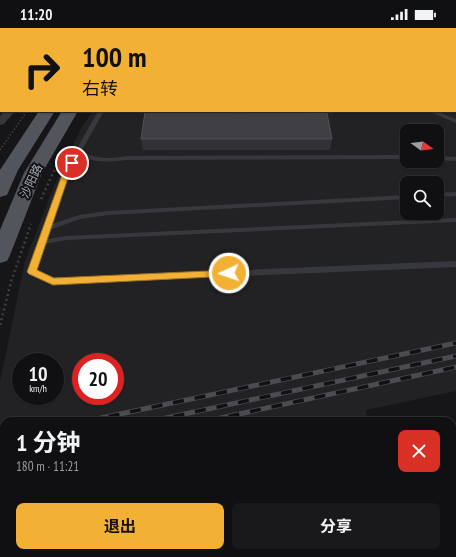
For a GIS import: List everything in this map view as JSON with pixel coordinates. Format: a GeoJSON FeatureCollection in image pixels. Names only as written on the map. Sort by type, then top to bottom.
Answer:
{"type":"FeatureCollection","features":[{"type":"Feature","properties":{"kind":"main road","name":"沙阳路"},"geometry":{"type":"LineString","coordinates":[[0,190],[10,170],[46,112]]}},
{"type":"Feature","properties":{"kind":"main road","name":"沙阳路"},"geometry":{"type":"LineString","coordinates":[[0,255],[33,173],[69,112]]}},
{"type":"Feature","properties":{"kind":"street"},"geometry":{"type":"LineString","coordinates":[[0,122],[9,112]]}},
{"type":"Feature","properties":{"kind":"lane"},"geometry":{"type":"LineString","coordinates":[[100,112],[67,172],[32,272],[53,281],[456,264]]}},
{"type":"Feature","properties":{"kind":"lane"},"geometry":{"type":"LineString","coordinates":[[434,112],[456,121]]}},
{"type":"Feature","properties":{"kind":"lane"},"geometry":{"type":"LineString","coordinates":[[77,153],[88,159],[112,161],[127,158],[400,157]]}},
{"type":"Feature","properties":{"kind":"lane"},"geometry":{"type":"LineString","coordinates":[[444,158],[456,159]]}},
{"type":"Feature","properties":{"kind":"lane"},"geometry":{"type":"LineString","coordinates":[[444,195],[456,194]]}},
{"type":"Feature","properties":{"kind":"lane"},"geometry":{"type":"LineString","coordinates":[[46,229],[79,216],[108,213],[400,197]]}},
{"type":"Feature","properties":{"kind":"lane"},"geometry":{"type":"LineString","coordinates":[[42,242],[66,238],[456,220]]}},
{"type":"Feature","properties":{"kind":"path"},"geometry":{"type":"LineString","coordinates":[[0,150],[26,112]]}},
{"type":"Feature","properties":{"kind":"path"},"geometry":{"type":"LineString","coordinates":[[41,199],[64,150]]}},
{"type":"Feature","properties":{"kind":"path"},"geometry":{"type":"LineString","coordinates":[[0,325],[11,282],[33,220]]}},
{"type":"Feature","properties":{"kind":"shaded area"},"geometry":{"type":"Polygon","coordinates":[[[92,112],[456,112],[456,391],[366,410],[367,417],[0,417],[0,382],[25,261],[54,186],[80,130],[92,112]]]}},
{"type":"Feature","properties":{"kind":"building"},"geometry":{"type":"Polygon","coordinates":[[[145,112],[327,113],[332,139],[141,139],[145,112]]]}},
{"type":"Feature","properties":{"kind":"railway"},"geometry":{"type":"LineString","coordinates":[[106,417],[456,343]]}},
{"type":"Feature","properties":{"kind":"railway"},"geometry":{"type":"LineString","coordinates":[[171,417],[456,356]]}},
{"type":"Feature","properties":{"kind":"railway"},"geometry":{"type":"LineString","coordinates":[[225,417],[456,367]]}},
{"type":"Feature","properties":{"kind":"route"},"geometry":{"type":"LineString","coordinates":[[72,163],[67,172],[46,229],[32,272],[53,281],[90,281],[229,273]]}}]}
